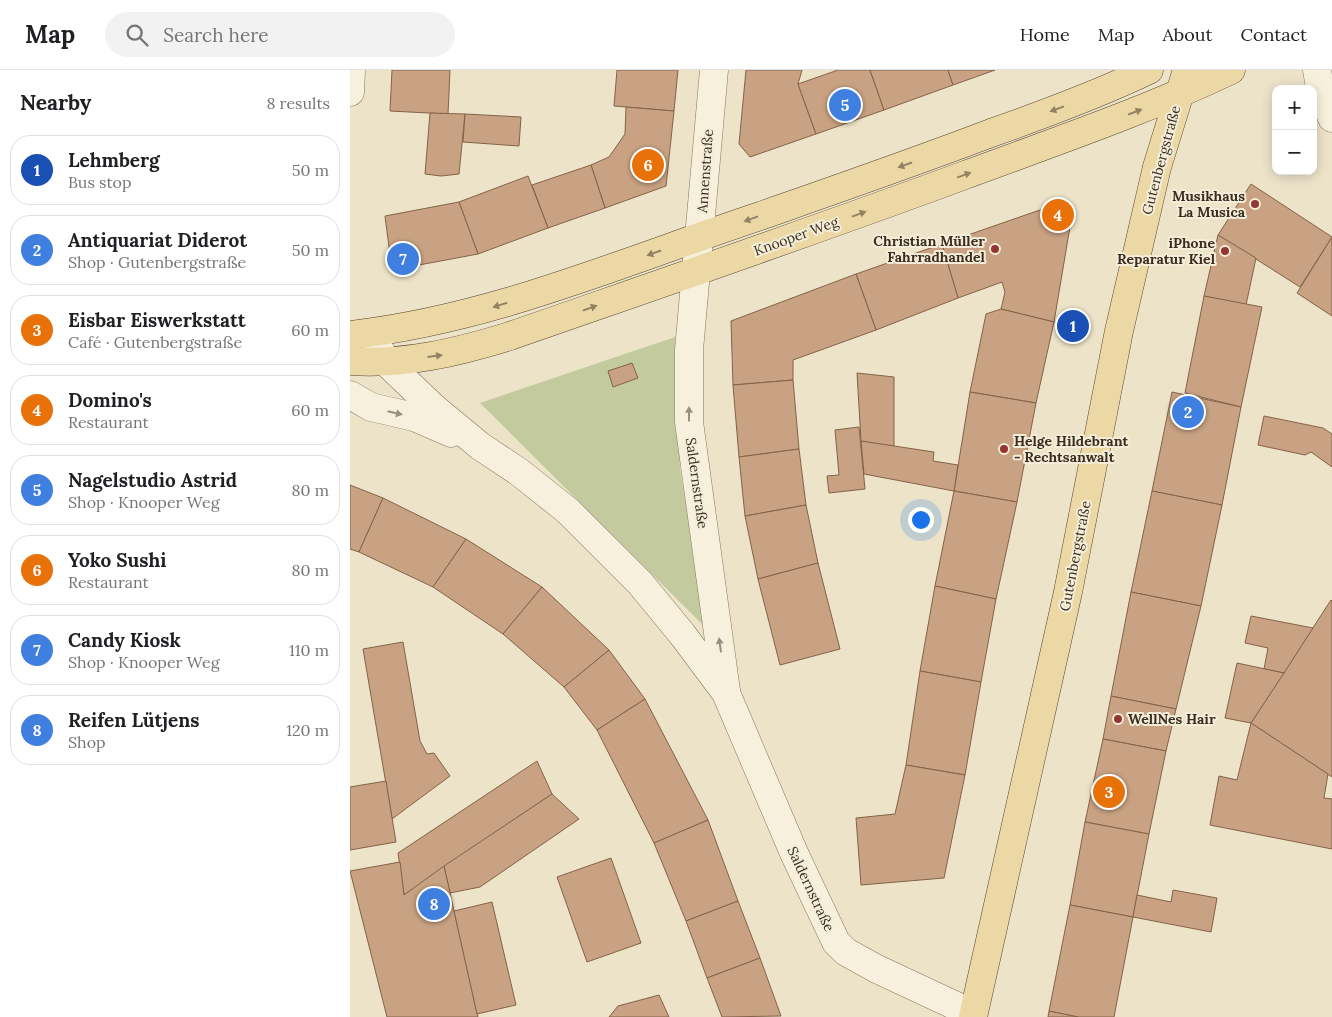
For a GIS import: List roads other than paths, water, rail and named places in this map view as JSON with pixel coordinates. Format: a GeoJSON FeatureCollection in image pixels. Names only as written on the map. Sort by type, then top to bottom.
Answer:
{"type":"FeatureCollection","features":[{"type":"Feature","properties":{"kind":"main road"},"geometry":{"type":"LineString","coordinates":[[360,334],[434,323],[470,313],[700,238],[1103,92],[1148,70]]}},
{"type":"Feature","properties":{"kind":"main road","name":"Knooper Weg"},"geometry":{"type":"LineString","coordinates":[[350,361],[386,362],[463,350],[697,271],[886,204],[1183,82],[1231,70]]}},
{"type":"Feature","properties":{"kind":"main road","name":"Gutenbergstraße"},"geometry":{"type":"LineString","coordinates":[[973,1015],[1068,592],[1119,331],[1157,167],[1183,82]]}},
{"type":"Feature","properties":{"kind":"street"},"geometry":{"type":"LineString","coordinates":[[350,92],[351,70]]}},
{"type":"Feature","properties":{"kind":"street","name":"Annenstraße"},"geometry":{"type":"LineString","coordinates":[[697,271],[714,70]]}},
{"type":"Feature","properties":{"kind":"street"},"geometry":{"type":"LineString","coordinates":[[1317,70],[1320,87],[1332,118]]}},
{"type":"Feature","properties":{"kind":"street","name":"Saldernstraße"},"geometry":{"type":"LineString","coordinates":[[697,271],[690,350],[689,422],[726,693]]}},
{"type":"Feature","properties":{"kind":"street","name":"Saldernstraße"},"geometry":{"type":"LineString","coordinates":[[360,334],[434,408],[480,446],[518,472],[568,511],[640,583],[726,693],[794,853],[836,942],[846,952],[877,969],[973,1015]]}},
{"type":"Feature","properties":{"kind":"street","name":"Saldernstraße"},"geometry":{"type":"LineString","coordinates":[[350,395],[371,407],[414,417],[480,446]]}},
{"type":"Feature","properties":{"kind":"place","name":"Nagelstudio Astrid"},"geometry":{"type":"Point","coordinates":[845,105]}},
{"type":"Feature","properties":{"kind":"place","name":"Yoko Sushi"},"geometry":{"type":"Point","coordinates":[648,165]}},
{"type":"Feature","properties":{"kind":"place","name":"Musikhaus La Musica"},"geometry":{"type":"Point","coordinates":[1255,204]}},
{"type":"Feature","properties":{"kind":"place","name":"Domino's"},"geometry":{"type":"Point","coordinates":[1058,215]}},
{"type":"Feature","properties":{"kind":"place","name":"Christian Müller Fahrradhandel"},"geometry":{"type":"Point","coordinates":[995,249]}},
{"type":"Feature","properties":{"kind":"place","name":"iPhone Reparatur Kiel"},"geometry":{"type":"Point","coordinates":[1225,251]}},
{"type":"Feature","properties":{"kind":"place","name":"Candy Kiosk"},"geometry":{"type":"Point","coordinates":[403,259]}},
{"type":"Feature","properties":{"kind":"place","name":"Lehmberg"},"geometry":{"type":"Point","coordinates":[1073,326]}},
{"type":"Feature","properties":{"kind":"place","name":"Antiquariat Diderot"},"geometry":{"type":"Point","coordinates":[1188,412]}},
{"type":"Feature","properties":{"kind":"place","name":"Helge Hildebrant - Rechtsanwalt"},"geometry":{"type":"Point","coordinates":[1004,449]}},
{"type":"Feature","properties":{"kind":"place","name":"WellNes Hair"},"geometry":{"type":"Point","coordinates":[1118,719]}},
{"type":"Feature","properties":{"kind":"place","name":"Eisbar Eiswerkstatt"},"geometry":{"type":"Point","coordinates":[1109,792]}},
{"type":"Feature","properties":{"kind":"place","name":"Reifen Lütjens"},"geometry":{"type":"Point","coordinates":[434,904]}}]}
